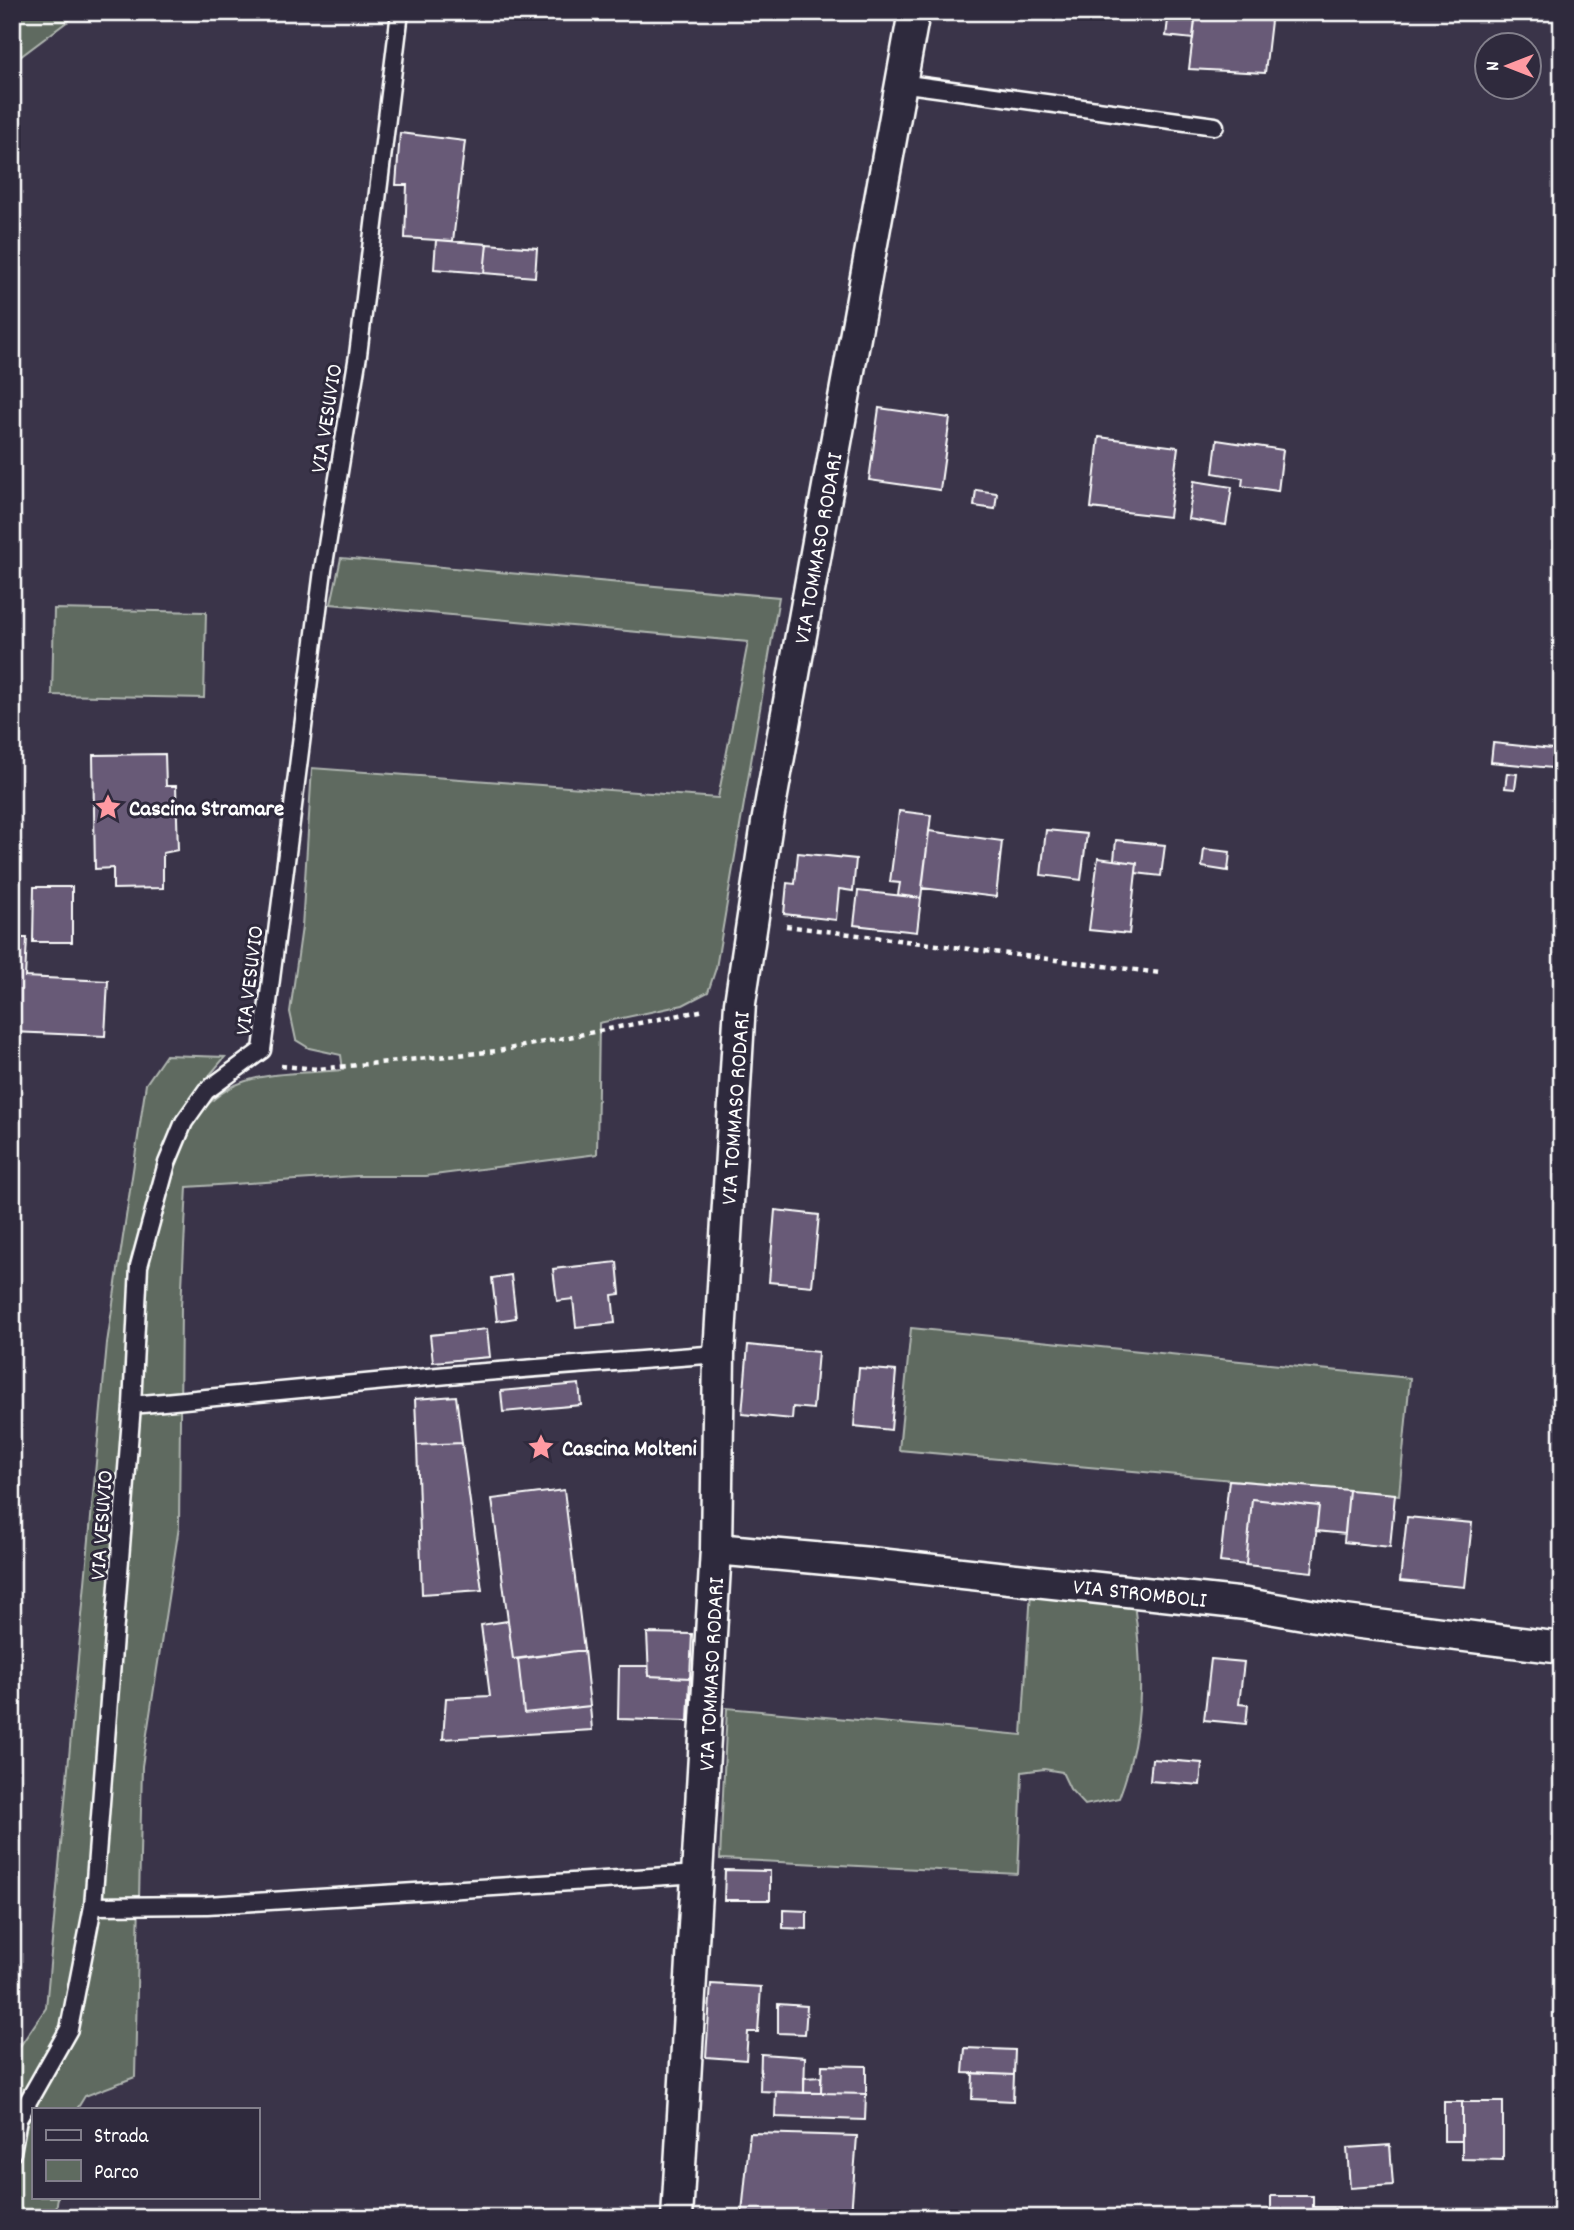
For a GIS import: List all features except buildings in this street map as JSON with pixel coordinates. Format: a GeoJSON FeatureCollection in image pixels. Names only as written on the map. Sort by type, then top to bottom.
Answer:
{"type":"FeatureCollection","features":[{"type":"Feature","properties":{"kind":"street","name":"VIA TOMMASO RODARI"},"geometry":{"type":"LineString","coordinates":[[677,2218],[716,1549],[719,1354],[740,1003],[767,823],[914,12]]}},
{"type":"Feature","properties":{"kind":"street","name":"VIA STROMBOLI"},"geometry":{"type":"LineString","coordinates":[[716,1549],[1246,1604],[1345,1621],[1562,1648]]}},
{"type":"Feature","properties":{"kind":"lane","name":"VIA VESUVIO"},"geometry":{"type":"LineString","coordinates":[[12,2153],[18,2119],[69,2029],[93,1906],[132,1405],[139,1266],[166,1163],[184,1122],[206,1091],[262,1050],[323,570],[358,355],[400,12]]}},
{"type":"Feature","properties":{"kind":"lane"},"geometry":{"type":"LineString","coordinates":[[900,83],[1215,126]]}},
{"type":"Feature","properties":{"kind":"lane"},"geometry":{"type":"LineString","coordinates":[[132,1405],[719,1354]]}},
{"type":"Feature","properties":{"kind":"lane"},"geometry":{"type":"LineString","coordinates":[[93,1906],[207,1905],[699,1874]]}},
{"type":"Feature","properties":{"kind":"path"},"geometry":{"type":"LineString","coordinates":[[754,922],[1160,973]]}},
{"type":"Feature","properties":{"kind":"path"},"geometry":{"type":"LineString","coordinates":[[262,1050],[279,1066],[318,1069],[498,1051],[740,1003]]}},
{"type":"Feature","properties":{"kind":"green space"},"geometry":{"type":"Polygon","coordinates":[[[12,12],[80,12],[12,63],[12,12]]]}},
{"type":"Feature","properties":{"kind":"green space"},"geometry":{"type":"Polygon","coordinates":[[[341,558],[779,597],[716,968],[708,992],[683,1005],[599,1023],[597,1154],[426,1176],[357,1176],[187,1187],[181,1307],[179,1527],[142,1766],[135,2077],[85,2096],[78,2108],[32,2108],[32,2198],[58,2198],[55,2218],[12,2218],[12,2058],[46,2008],[107,1343],[146,1084],[166,1055],[225,1057],[192,1096],[190,1126],[205,1107],[239,1083],[277,1075],[343,1070],[341,1055],[309,1048],[296,1040],[290,1012],[302,927],[312,768],[718,798],[748,642],[331,604],[341,558]]]}},
{"type":"Feature","properties":{"kind":"green space"},"geometry":{"type":"Polygon","coordinates":[[[54,609],[206,612],[204,698],[52,695],[54,609]]]}},
{"type":"Feature","properties":{"kind":"green space"},"geometry":{"type":"Polygon","coordinates":[[[911,1328],[1410,1378],[1399,1495],[899,1450],[911,1328]]]}},
{"type":"Feature","properties":{"kind":"green space"},"geometry":{"type":"Polygon","coordinates":[[[1031,1591],[1134,1604],[1140,1702],[1133,1750],[1119,1798],[1085,1805],[1070,1789],[1062,1772],[1044,1769],[1022,1772],[1018,1874],[720,1859],[727,1708],[1022,1735],[1031,1591]]]}},
{"type":"Feature","properties":{"kind":"place","name":"Cascina Stramare"},"geometry":{"type":"Point","coordinates":[108,807]}},
{"type":"Feature","properties":{"kind":"place","name":"Cascina Molteni"},"geometry":{"type":"Point","coordinates":[541,1447]}}]}
